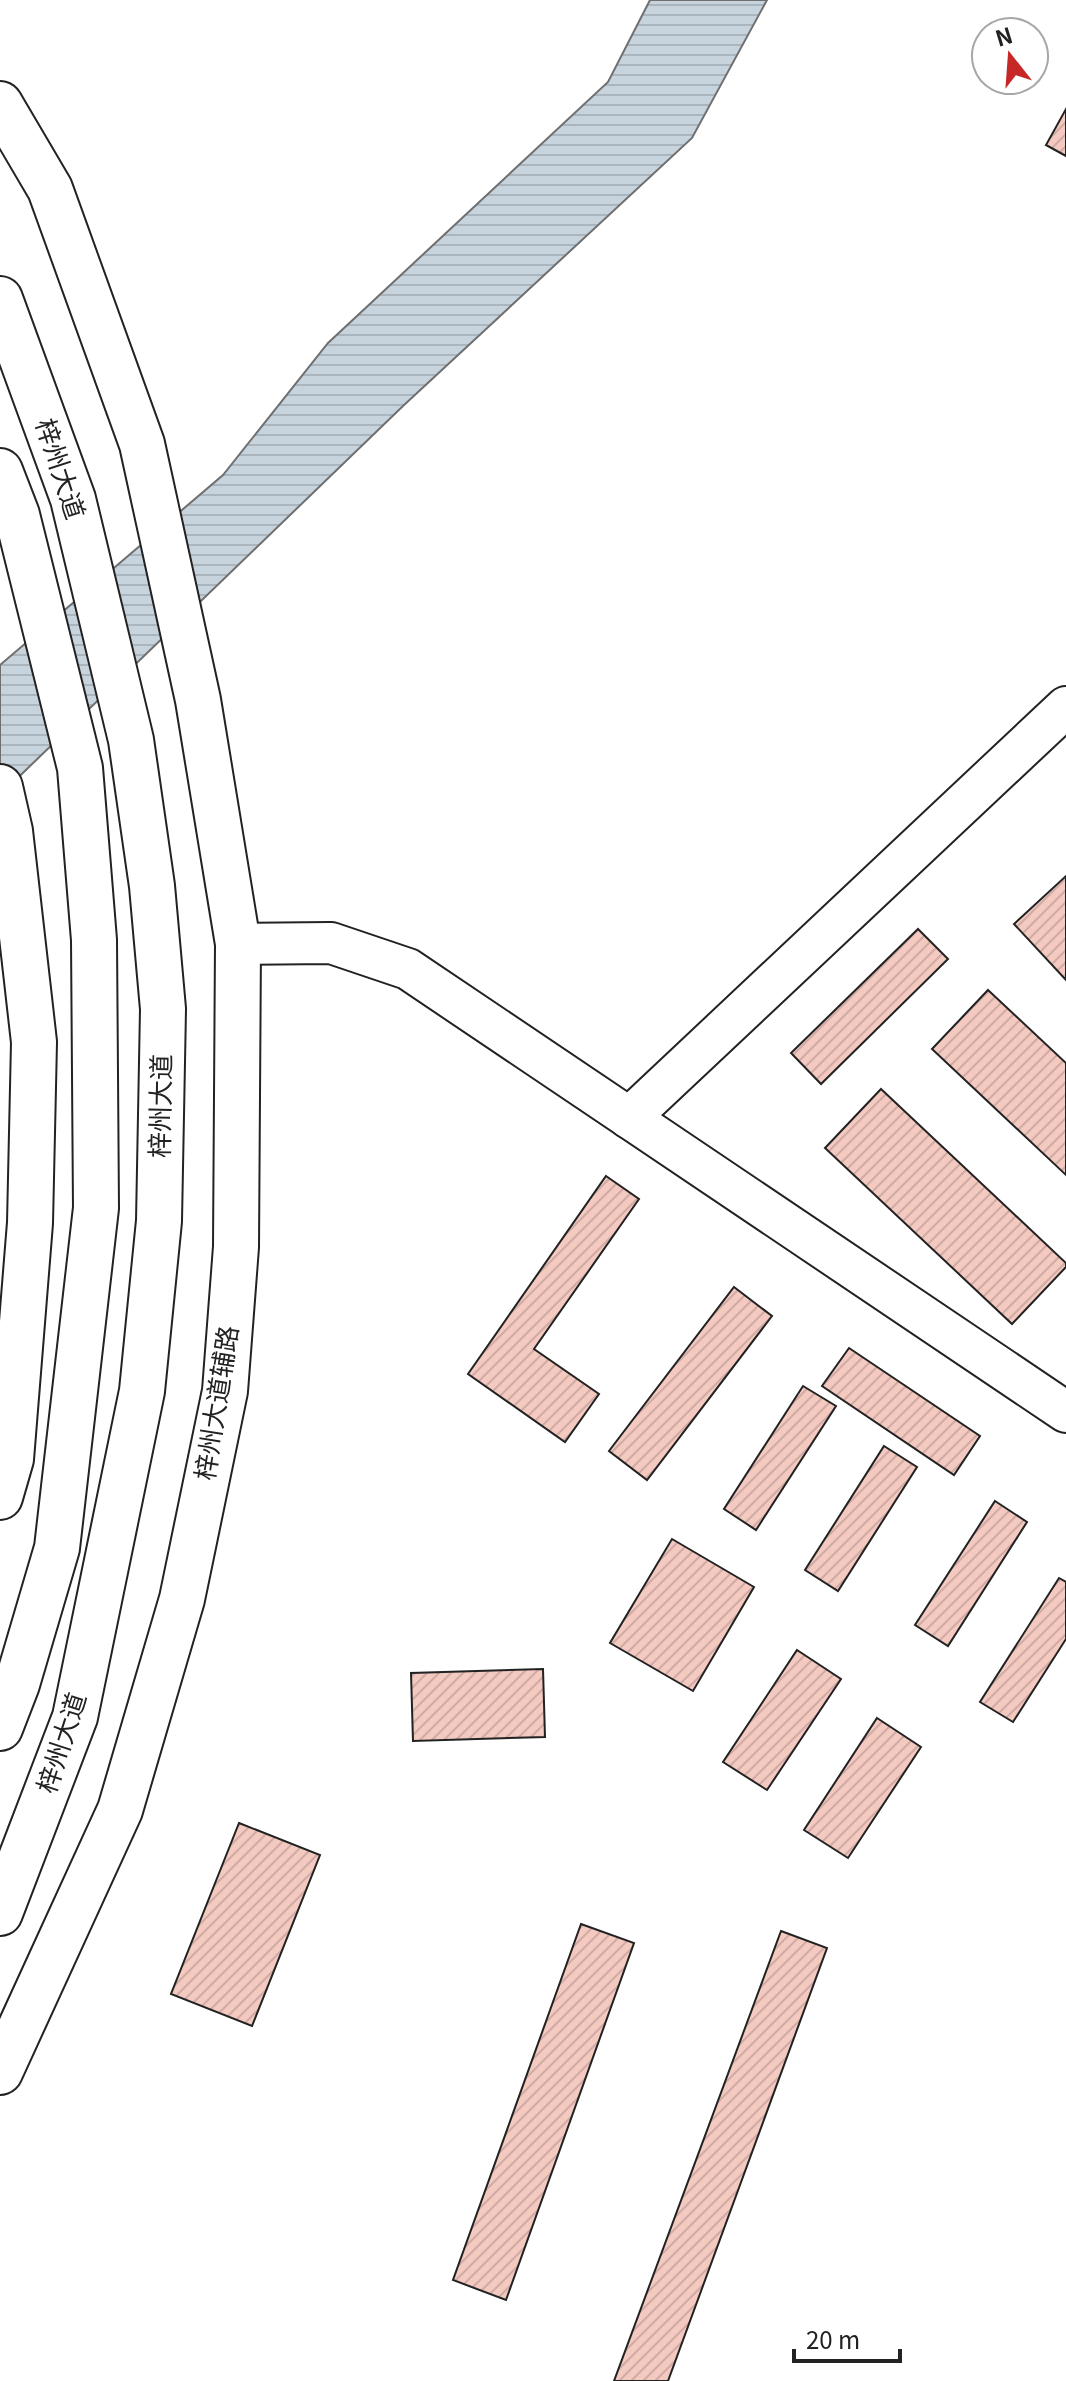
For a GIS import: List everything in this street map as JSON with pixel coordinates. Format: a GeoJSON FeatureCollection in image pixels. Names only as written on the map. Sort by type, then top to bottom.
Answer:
{"type":"FeatureCollection","features":[{"type":"Feature","properties":{"kind":"main road","name":"梓州大道辅路"},"geometry":{"type":"LineString","coordinates":[[0,104],[50,189],[142,444],[198,700],[238,944],[236,1247],[225,1391],[182,1599],[120,1810],[0,2072]]}},
{"type":"Feature","properties":{"kind":"main road","name":"梓州大道"},"geometry":{"type":"LineString","coordinates":[[0,299],[73,499],[131,740],[152,886],[163,1009],[159,1221],[142,1391],[75,1717],[0,1913]]}},
{"type":"Feature","properties":{"kind":"main road"},"geometry":{"type":"LineString","coordinates":[[0,471],[17,515],[80,768],[94,940],[96,1208],[57,1548],[17,1684],[0,1728]]}},
{"type":"Feature","properties":{"kind":"main road"},"geometry":{"type":"LineString","coordinates":[[0,787],[10,831],[34,1042],[30,1223],[11,1459],[0,1497]]}},
{"type":"Feature","properties":{"kind":"street"},"geometry":{"type":"LineString","coordinates":[[629,1118],[1066,707]]}},
{"type":"Feature","properties":{"kind":"street"},"geometry":{"type":"LineString","coordinates":[[238,944],[331,943],[408,969],[1066,1412]]}},
{"type":"Feature","properties":{"kind":"shaded area"},"geometry":{"type":"Polygon","coordinates":[[[650,0],[767,0],[692,138],[403,406],[0,795],[0,665],[223,475],[328,343],[608,82],[650,0]]]}},
{"type":"Feature","properties":{"kind":"building"},"geometry":{"type":"Polygon","coordinates":[[[1066,109],[1066,156],[1046,145],[1066,109]]]}},
{"type":"Feature","properties":{"kind":"building"},"geometry":{"type":"Polygon","coordinates":[[[1066,876],[1066,980],[1014,924],[1066,876]]]}},
{"type":"Feature","properties":{"kind":"building"},"geometry":{"type":"Polygon","coordinates":[[[918,929],[948,959],[821,1084],[791,1053],[918,929]]]}},
{"type":"Feature","properties":{"kind":"building"},"geometry":{"type":"Polygon","coordinates":[[[988,990],[1066,1063],[1066,1175],[932,1049],[988,990]]]}},
{"type":"Feature","properties":{"kind":"building"},"geometry":{"type":"Polygon","coordinates":[[[881,1089],[1066,1263],[1066,1267],[1012,1324],[825,1148],[881,1089]]]}},
{"type":"Feature","properties":{"kind":"building"},"geometry":{"type":"Polygon","coordinates":[[[606,1176],[639,1199],[534,1349],[599,1394],[565,1442],[468,1374],[606,1176]]]}},
{"type":"Feature","properties":{"kind":"building"},"geometry":{"type":"Polygon","coordinates":[[[734,1287],[772,1316],[647,1480],[609,1451],[734,1287]]]}},
{"type":"Feature","properties":{"kind":"building"},"geometry":{"type":"Polygon","coordinates":[[[849,1348],[980,1436],[954,1475],[822,1386],[849,1348]]]}},
{"type":"Feature","properties":{"kind":"building"},"geometry":{"type":"Polygon","coordinates":[[[803,1386],[836,1406],[756,1530],[724,1509],[803,1386]]]}},
{"type":"Feature","properties":{"kind":"building"},"geometry":{"type":"Polygon","coordinates":[[[884,1446],[917,1467],[838,1591],[805,1570],[884,1446]]]}},
{"type":"Feature","properties":{"kind":"building"},"geometry":{"type":"Polygon","coordinates":[[[995,1501],[1027,1522],[948,1646],[915,1625],[995,1501]]]}},
{"type":"Feature","properties":{"kind":"building"},"geometry":{"type":"Polygon","coordinates":[[[672,1539],[754,1587],[693,1691],[610,1643],[672,1539]]]}},
{"type":"Feature","properties":{"kind":"building"},"geometry":{"type":"Polygon","coordinates":[[[1059,1578],[1066,1582],[1066,1639],[1013,1722],[980,1702],[1059,1578]]]}},
{"type":"Feature","properties":{"kind":"building"},"geometry":{"type":"Polygon","coordinates":[[[797,1650],[841,1679],[767,1790],[723,1762],[797,1650]]]}},
{"type":"Feature","properties":{"kind":"building"},"geometry":{"type":"Polygon","coordinates":[[[543,1669],[545,1737],[413,1741],[411,1673],[543,1669]]]}},
{"type":"Feature","properties":{"kind":"building"},"geometry":{"type":"Polygon","coordinates":[[[877,1718],[921,1747],[848,1858],[804,1830],[877,1718]]]}},
{"type":"Feature","properties":{"kind":"building"},"geometry":{"type":"Polygon","coordinates":[[[239,1823],[320,1855],[252,2026],[171,1994],[239,1823]]]}},
{"type":"Feature","properties":{"kind":"building"},"geometry":{"type":"Polygon","coordinates":[[[581,1924],[634,1943],[506,2300],[453,2280],[581,1924]]]}},
{"type":"Feature","properties":{"kind":"building"},"geometry":{"type":"Polygon","coordinates":[[[781,1931],[827,1948],[668,2381],[614,2381],[781,1931]]]}}]}
